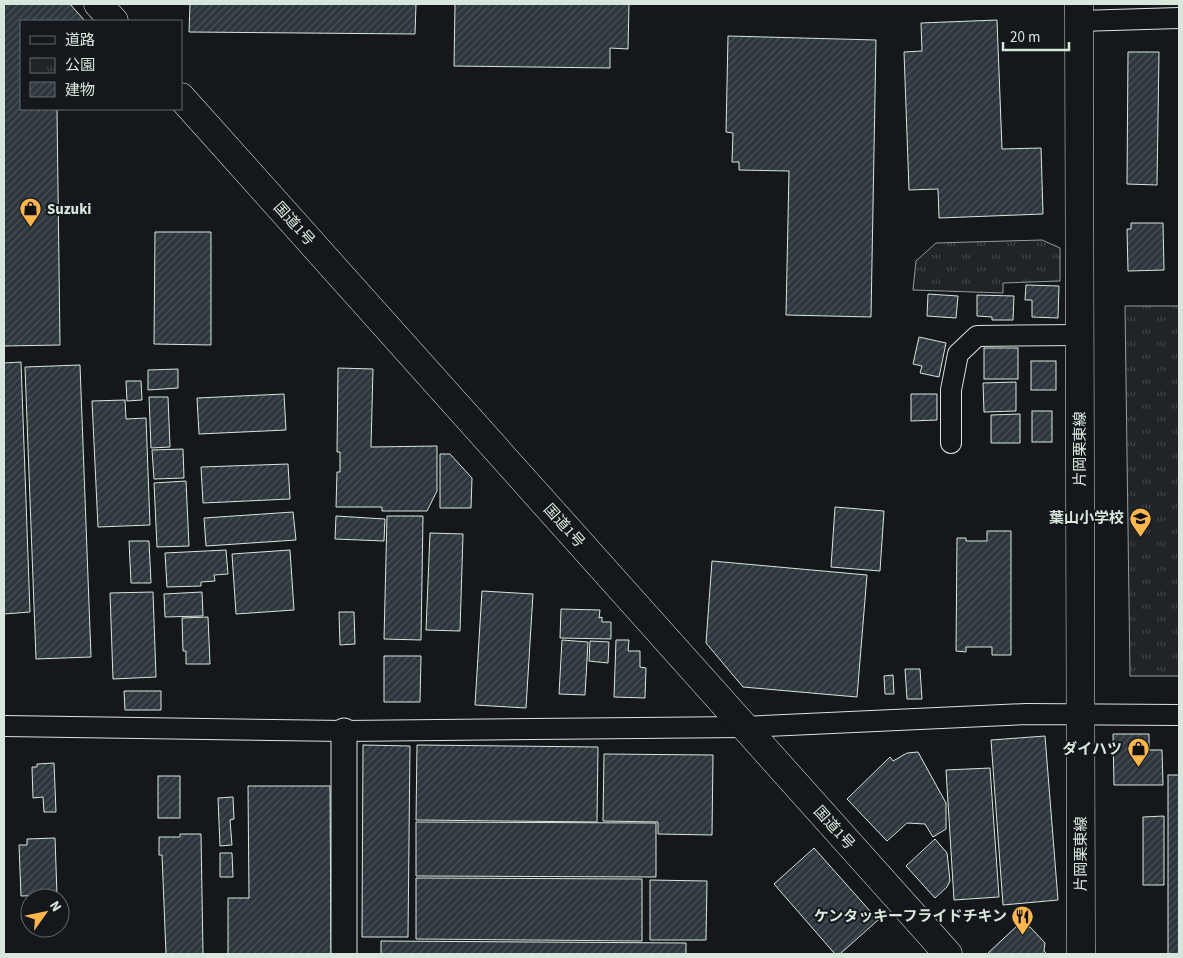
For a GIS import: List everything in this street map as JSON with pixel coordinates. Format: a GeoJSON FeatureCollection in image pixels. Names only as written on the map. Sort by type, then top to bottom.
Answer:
{"type":"FeatureCollection","features":[{"type":"Feature","properties":{"kind":"main road"},"geometry":{"type":"LineString","coordinates":[[98,4],[113,20]]}},
{"type":"Feature","properties":{"kind":"main road","name":"片岡栗東線"},"geometry":{"type":"LineString","coordinates":[[1079,12],[1081,954]]}},
{"type":"Feature","properties":{"kind":"main road","name":"国道1号"},"geometry":{"type":"LineString","coordinates":[[182,98],[948,954]]}},
{"type":"Feature","properties":{"kind":"street"},"geometry":{"type":"LineString","coordinates":[[1079,12],[1179,18]]}},
{"type":"Feature","properties":{"kind":"street"},"geometry":{"type":"LineString","coordinates":[[951,443],[951,390],[958,354],[977,336],[1079,335]]}},
{"type":"Feature","properties":{"kind":"street"},"geometry":{"type":"LineString","coordinates":[[4,726],[344,731],[743,727],[1026,714],[1179,715]]}},
{"type":"Feature","properties":{"kind":"street"},"geometry":{"type":"LineString","coordinates":[[344,731],[344,954]]}},
{"type":"Feature","properties":{"kind":"green space"},"geometry":{"type":"Polygon","coordinates":[[[1042,240],[1060,248],[1060,281],[1003,283],[1003,293],[913,290],[916,261],[936,243],[1042,240]]]}},
{"type":"Feature","properties":{"kind":"green space"},"geometry":{"type":"Polygon","coordinates":[[[1125,306],[1179,306],[1179,676],[1130,676],[1125,306]]]}},
{"type":"Feature","properties":{"kind":"building","name":"Suzuki"},"geometry":{"type":"Polygon","coordinates":[[[4,4],[70,4],[84,20],[20,20],[20,110],[57,110],[60,345],[4,346],[4,4]]]}},
{"type":"Feature","properties":{"kind":"building"},"geometry":{"type":"Polygon","coordinates":[[[190,4],[416,4],[415,34],[189,32],[190,4]]]}},
{"type":"Feature","properties":{"kind":"building"},"geometry":{"type":"Polygon","coordinates":[[[455,4],[629,4],[628,49],[610,48],[610,68],[454,66],[455,4]]]}},
{"type":"Feature","properties":{"kind":"building"},"geometry":{"type":"Polygon","coordinates":[[[997,20],[1002,149],[1041,148],[1043,214],[939,218],[938,189],[909,190],[904,52],[922,51],[921,23],[997,20]]]}},
{"type":"Feature","properties":{"kind":"building"},"geometry":{"type":"Polygon","coordinates":[[[728,36],[876,40],[871,317],[786,315],[789,171],[739,170],[739,162],[732,162],[733,133],[726,132],[728,36]]]}},
{"type":"Feature","properties":{"kind":"building"},"geometry":{"type":"Polygon","coordinates":[[[1128,52],[1159,52],[1157,185],[1127,184],[1128,52]]]}},
{"type":"Feature","properties":{"kind":"building"},"geometry":{"type":"Polygon","coordinates":[[[1131,223],[1163,223],[1164,270],[1128,271],[1127,229],[1131,229],[1131,223]]]}},
{"type":"Feature","properties":{"kind":"building"},"geometry":{"type":"Polygon","coordinates":[[[155,232],[211,232],[211,345],[154,344],[155,232]]]}},
{"type":"Feature","properties":{"kind":"building"},"geometry":{"type":"Polygon","coordinates":[[[1026,285],[1059,286],[1058,318],[1032,317],[1032,300],[1025,300],[1026,285]]]}},
{"type":"Feature","properties":{"kind":"building"},"geometry":{"type":"Polygon","coordinates":[[[928,294],[958,296],[956,318],[927,316],[928,294]]]}},
{"type":"Feature","properties":{"kind":"building"},"geometry":{"type":"Polygon","coordinates":[[[977,295],[1014,296],[1013,320],[992,320],[992,317],[977,316],[977,295]]]}},
{"type":"Feature","properties":{"kind":"building"},"geometry":{"type":"Polygon","coordinates":[[[919,337],[946,343],[939,377],[920,373],[922,366],[913,364],[919,337]]]}},
{"type":"Feature","properties":{"kind":"building"},"geometry":{"type":"Polygon","coordinates":[[[984,348],[1018,348],[1018,379],[984,379],[984,348]]]}},
{"type":"Feature","properties":{"kind":"building"},"geometry":{"type":"Polygon","coordinates":[[[1031,361],[1056,361],[1056,390],[1031,390],[1031,361]]]}},
{"type":"Feature","properties":{"kind":"building"},"geometry":{"type":"Polygon","coordinates":[[[21,362],[30,612],[4,614],[4,363],[21,362]]]}},
{"type":"Feature","properties":{"kind":"building"},"geometry":{"type":"Polygon","coordinates":[[[80,365],[91,657],[36,659],[25,367],[80,365]]]}},
{"type":"Feature","properties":{"kind":"building"},"geometry":{"type":"Polygon","coordinates":[[[338,368],[373,369],[371,447],[437,446],[437,491],[427,511],[382,511],[382,507],[336,507],[337,472],[340,472],[340,452],[337,452],[338,368]]]}},
{"type":"Feature","properties":{"kind":"building"},"geometry":{"type":"Polygon","coordinates":[[[178,369],[178,388],[148,390],[148,370],[178,369]]]}},
{"type":"Feature","properties":{"kind":"building"},"geometry":{"type":"Polygon","coordinates":[[[126,381],[141,381],[142,400],[127,401],[126,381]]]}},
{"type":"Feature","properties":{"kind":"building"},"geometry":{"type":"Polygon","coordinates":[[[1016,382],[1016,411],[984,412],[983,383],[1016,382]]]}},
{"type":"Feature","properties":{"kind":"building"},"geometry":{"type":"Polygon","coordinates":[[[284,394],[286,430],[199,434],[197,398],[284,394]]]}},
{"type":"Feature","properties":{"kind":"building"},"geometry":{"type":"Polygon","coordinates":[[[911,394],[937,394],[937,420],[911,421],[911,394]]]}},
{"type":"Feature","properties":{"kind":"building"},"geometry":{"type":"Polygon","coordinates":[[[149,397],[168,397],[170,447],[151,448],[149,397]]]}},
{"type":"Feature","properties":{"kind":"building"},"geometry":{"type":"Polygon","coordinates":[[[125,400],[126,419],[146,418],[150,525],[98,527],[92,401],[125,400]]]}},
{"type":"Feature","properties":{"kind":"building"},"geometry":{"type":"Polygon","coordinates":[[[1032,411],[1052,411],[1052,442],[1032,442],[1032,411]]]}},
{"type":"Feature","properties":{"kind":"building"},"geometry":{"type":"Polygon","coordinates":[[[1020,414],[1020,443],[991,443],[991,415],[1020,414]]]}},
{"type":"Feature","properties":{"kind":"building"},"geometry":{"type":"Polygon","coordinates":[[[183,449],[184,478],[154,479],[152,450],[183,449]]]}},
{"type":"Feature","properties":{"kind":"building"},"geometry":{"type":"Polygon","coordinates":[[[440,454],[450,454],[472,478],[471,508],[440,508],[440,454]]]}},
{"type":"Feature","properties":{"kind":"building"},"geometry":{"type":"Polygon","coordinates":[[[288,464],[290,499],[203,503],[201,467],[288,464]]]}},
{"type":"Feature","properties":{"kind":"building"},"geometry":{"type":"Polygon","coordinates":[[[186,481],[189,546],[157,547],[154,483],[186,481]]]}},
{"type":"Feature","properties":{"kind":"building"},"geometry":{"type":"Polygon","coordinates":[[[835,507],[884,511],[880,571],[831,567],[835,507]]]}},
{"type":"Feature","properties":{"kind":"building"},"geometry":{"type":"Polygon","coordinates":[[[293,512],[296,540],[206,546],[204,518],[293,512]]]}},
{"type":"Feature","properties":{"kind":"building"},"geometry":{"type":"Polygon","coordinates":[[[336,516],[385,519],[384,541],[335,539],[336,516]]]}},
{"type":"Feature","properties":{"kind":"building"},"geometry":{"type":"Polygon","coordinates":[[[387,516],[423,516],[421,640],[384,639],[387,516]]]}},
{"type":"Feature","properties":{"kind":"building"},"geometry":{"type":"Polygon","coordinates":[[[987,531],[1011,531],[1011,655],[992,655],[992,647],[966,647],[966,652],[956,651],[957,538],[966,538],[966,541],[987,541],[987,531]]]}},
{"type":"Feature","properties":{"kind":"building"},"geometry":{"type":"Polygon","coordinates":[[[430,533],[463,534],[460,631],[426,630],[430,533]]]}},
{"type":"Feature","properties":{"kind":"building"},"geometry":{"type":"Polygon","coordinates":[[[129,541],[149,541],[151,583],[131,583],[129,541]]]}},
{"type":"Feature","properties":{"kind":"building"},"geometry":{"type":"Polygon","coordinates":[[[226,550],[228,574],[214,575],[215,581],[201,582],[201,586],[167,587],[165,553],[226,550]]]}},
{"type":"Feature","properties":{"kind":"building"},"geometry":{"type":"Polygon","coordinates":[[[290,550],[294,610],[236,614],[232,554],[290,550]]]}},
{"type":"Feature","properties":{"kind":"building"},"geometry":{"type":"Polygon","coordinates":[[[712,561],[867,575],[857,697],[743,687],[706,643],[712,561]]]}},
{"type":"Feature","properties":{"kind":"building"},"geometry":{"type":"Polygon","coordinates":[[[482,591],[533,594],[526,708],[475,705],[482,591]]]}},
{"type":"Feature","properties":{"kind":"building"},"geometry":{"type":"Polygon","coordinates":[[[153,592],[156,677],[113,679],[110,593],[153,592]]]}},
{"type":"Feature","properties":{"kind":"building"},"geometry":{"type":"Polygon","coordinates":[[[202,592],[203,616],[165,617],[164,594],[202,592]]]}},
{"type":"Feature","properties":{"kind":"building"},"geometry":{"type":"Polygon","coordinates":[[[561,609],[600,610],[599,618],[602,617],[602,622],[611,622],[611,639],[560,638],[561,609]]]}},
{"type":"Feature","properties":{"kind":"building"},"geometry":{"type":"Polygon","coordinates":[[[339,612],[354,612],[355,644],[340,645],[339,612]]]}},
{"type":"Feature","properties":{"kind":"building"},"geometry":{"type":"Polygon","coordinates":[[[208,617],[210,664],[186,664],[186,651],[183,651],[182,618],[208,617]]]}},
{"type":"Feature","properties":{"kind":"building"},"geometry":{"type":"Polygon","coordinates":[[[562,640],[588,642],[585,695],[559,694],[562,640]]]}},
{"type":"Feature","properties":{"kind":"building"},"geometry":{"type":"Polygon","coordinates":[[[616,640],[629,640],[628,651],[640,651],[640,667],[646,668],[645,698],[614,697],[616,640]]]}},
{"type":"Feature","properties":{"kind":"building"},"geometry":{"type":"Polygon","coordinates":[[[590,641],[609,642],[608,663],[589,661],[590,641]]]}},
{"type":"Feature","properties":{"kind":"building"},"geometry":{"type":"Polygon","coordinates":[[[384,656],[421,656],[420,702],[384,702],[384,656]]]}},
{"type":"Feature","properties":{"kind":"building"},"geometry":{"type":"Polygon","coordinates":[[[905,669],[920,669],[922,699],[907,699],[905,669]]]}},
{"type":"Feature","properties":{"kind":"building"},"geometry":{"type":"Polygon","coordinates":[[[893,675],[894,694],[885,694],[884,676],[893,675]]]}},
{"type":"Feature","properties":{"kind":"building"},"geometry":{"type":"Polygon","coordinates":[[[124,691],[161,691],[161,710],[125,710],[124,691]]]}},
{"type":"Feature","properties":{"kind":"building","name":"ダイハツ"},"geometry":{"type":"Polygon","coordinates":[[[1113,734],[1149,734],[1149,750],[1162,750],[1163,785],[1114,785],[1113,734]]]}},
{"type":"Feature","properties":{"kind":"building"},"geometry":{"type":"Polygon","coordinates":[[[1045,736],[1058,900],[1003,905],[991,740],[1045,736]]]}},
{"type":"Feature","properties":{"kind":"building"},"geometry":{"type":"Polygon","coordinates":[[[363,745],[410,746],[408,937],[362,937],[363,745]]]}},
{"type":"Feature","properties":{"kind":"building"},"geometry":{"type":"Polygon","coordinates":[[[417,745],[598,747],[597,822],[416,820],[417,745]]]}},
{"type":"Feature","properties":{"kind":"building"},"geometry":{"type":"Polygon","coordinates":[[[918,752],[946,803],[946,829],[933,837],[925,824],[907,823],[887,841],[847,799],[890,757],[893,761],[907,753],[918,752]]]}},
{"type":"Feature","properties":{"kind":"building"},"geometry":{"type":"Polygon","coordinates":[[[604,754],[713,755],[712,835],[658,834],[658,822],[603,821],[604,754]]]}},
{"type":"Feature","properties":{"kind":"building"},"geometry":{"type":"Polygon","coordinates":[[[54,763],[56,812],[44,812],[43,797],[33,798],[32,767],[37,767],[37,764],[54,763]]]}},
{"type":"Feature","properties":{"kind":"building"},"geometry":{"type":"Polygon","coordinates":[[[990,768],[999,897],[954,900],[946,770],[990,768]]]}},
{"type":"Feature","properties":{"kind":"building"},"geometry":{"type":"Polygon","coordinates":[[[1168,775],[1179,775],[1179,954],[1168,954],[1168,775]]]}},
{"type":"Feature","properties":{"kind":"building"},"geometry":{"type":"Polygon","coordinates":[[[158,776],[180,776],[180,818],[158,818],[158,776]]]}},
{"type":"Feature","properties":{"kind":"building"},"geometry":{"type":"Polygon","coordinates":[[[248,786],[330,786],[331,954],[228,954],[228,898],[249,898],[248,786]]]}},
{"type":"Feature","properties":{"kind":"building"},"geometry":{"type":"Polygon","coordinates":[[[233,797],[234,819],[230,820],[232,845],[220,846],[218,798],[233,797]]]}},
{"type":"Feature","properties":{"kind":"building"},"geometry":{"type":"Polygon","coordinates":[[[1164,816],[1164,885],[1143,885],[1143,817],[1164,816]]]}},
{"type":"Feature","properties":{"kind":"building"},"geometry":{"type":"Polygon","coordinates":[[[416,822],[656,823],[656,877],[416,876],[416,822]]]}},
{"type":"Feature","properties":{"kind":"building"},"geometry":{"type":"Polygon","coordinates":[[[180,834],[201,834],[203,954],[166,954],[162,855],[159,855],[159,837],[180,837],[180,834]]]}},
{"type":"Feature","properties":{"kind":"building"},"geometry":{"type":"Polygon","coordinates":[[[55,838],[57,888],[21,888],[19,845],[27,845],[27,839],[55,838]]]}},
{"type":"Feature","properties":{"kind":"building"},"geometry":{"type":"Polygon","coordinates":[[[935,839],[947,853],[950,881],[947,887],[935,898],[906,866],[935,839]]]}},
{"type":"Feature","properties":{"kind":"building"},"geometry":{"type":"Polygon","coordinates":[[[814,848],[878,920],[840,954],[835,954],[774,884],[814,848]]]}},
{"type":"Feature","properties":{"kind":"building"},"geometry":{"type":"Polygon","coordinates":[[[220,853],[232,853],[233,877],[220,877],[220,853]]]}},
{"type":"Feature","properties":{"kind":"building"},"geometry":{"type":"Polygon","coordinates":[[[416,878],[642,879],[642,941],[416,939],[416,878]]]}},
{"type":"Feature","properties":{"kind":"building"},"geometry":{"type":"Polygon","coordinates":[[[650,880],[707,881],[706,940],[650,940],[650,880]]]}},
{"type":"Feature","properties":{"kind":"building","name":"ケンタッキーフライドチキン"},"geometry":{"type":"Polygon","coordinates":[[[1019,924],[1022,928],[1030,927],[1045,943],[1044,951],[1047,954],[987,954],[1019,924]]]}},
{"type":"Feature","properties":{"kind":"building"},"geometry":{"type":"Polygon","coordinates":[[[381,941],[686,943],[686,954],[381,954],[381,941]]]}},
{"type":"Feature","properties":{"kind":"place","name":"Suzuki"},"geometry":{"type":"Point","coordinates":[31,228]}},
{"type":"Feature","properties":{"kind":"place","name":"葉山小学校"},"geometry":{"type":"Point","coordinates":[1140,537]}},
{"type":"Feature","properties":{"kind":"place","name":"ダイハツ"},"geometry":{"type":"Point","coordinates":[1138,768]}},
{"type":"Feature","properties":{"kind":"place","name":"ケンタッキーフライドチキン"},"geometry":{"type":"Point","coordinates":[1023,935]}}]}
